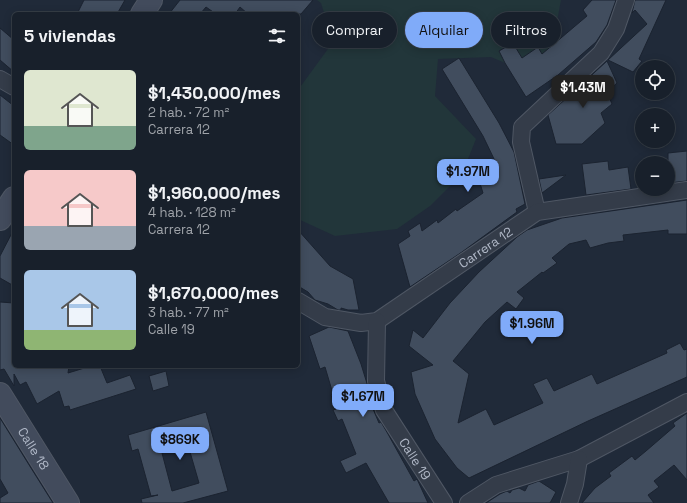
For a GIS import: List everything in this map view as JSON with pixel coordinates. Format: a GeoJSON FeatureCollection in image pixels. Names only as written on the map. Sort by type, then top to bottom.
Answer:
{"type":"FeatureCollection","features":[{"type":"Feature","properties":{"kind":"main road"},"geometry":{"type":"LineString","coordinates":[[143,12],[151,0]]}},
{"type":"Feature","properties":{"kind":"main road"},"geometry":{"type":"LineString","coordinates":[[0,219],[12,201]]}},
{"type":"Feature","properties":{"kind":"main road","name":"Calle 18"},"geometry":{"type":"LineString","coordinates":[[0,394],[68,503]]}},
{"type":"Feature","properties":{"kind":"street"},"geometry":{"type":"LineString","coordinates":[[537,212],[521,142],[522,127],[601,53],[616,29],[626,0]]}},
{"type":"Feature","properties":{"kind":"street"},"geometry":{"type":"LineString","coordinates":[[0,79],[12,86]]}},
{"type":"Feature","properties":{"kind":"street","name":"Carrera 12"},"geometry":{"type":"LineString","coordinates":[[377,321],[537,212],[687,190]]}},
{"type":"Feature","properties":{"kind":"street"},"geometry":{"type":"LineString","coordinates":[[300,302],[326,317],[361,323],[377,321]]}},
{"type":"Feature","properties":{"kind":"street","name":"Calle 19"},"geometry":{"type":"LineString","coordinates":[[377,321],[376,381],[384,410],[444,503]]}},
{"type":"Feature","properties":{"kind":"street"},"geometry":{"type":"LineString","coordinates":[[468,503],[496,485],[579,459],[687,402]]}},
{"type":"Feature","properties":{"kind":"street"},"geometry":{"type":"LineString","coordinates":[[569,503],[579,459]]}},
{"type":"Feature","properties":{"kind":"green space"},"geometry":{"type":"Polygon","coordinates":[[[317,0],[561,0],[559,12],[491,12],[491,48],[552,48],[548,70],[522,70],[491,57],[438,59],[435,96],[476,139],[462,174],[430,206],[397,229],[335,236],[300,220],[300,87],[329,48],[397,48],[397,12],[324,12],[321,3],[317,0]]]}},
{"type":"Feature","properties":{"kind":"building"},"geometry":{"type":"Polygon","coordinates":[[[84,0],[125,0],[118,12],[78,12],[84,0]]]}},
{"type":"Feature","properties":{"kind":"building"},"geometry":{"type":"Polygon","coordinates":[[[180,0],[313,0],[301,14],[300,12],[246,12],[240,7],[236,12],[213,12],[206,7],[202,12],[171,12],[180,0]]]}},
{"type":"Feature","properties":{"kind":"building"},"geometry":{"type":"Polygon","coordinates":[[[592,0],[616,0],[607,25],[596,42],[558,75],[526,97],[499,51],[504,48],[516,48],[522,58],[537,48],[539,48],[542,54],[549,48],[561,48],[561,38],[587,16],[583,10],[592,0]]]}},
{"type":"Feature","properties":{"kind":"building"},"geometry":{"type":"Polygon","coordinates":[[[635,0],[666,0],[639,59],[640,60],[635,60],[635,70],[633,72],[608,60],[647,24],[635,10],[632,13],[635,0]]]}},
{"type":"Feature","properties":{"kind":"building"},"geometry":{"type":"Polygon","coordinates":[[[0,28],[12,38],[12,70],[0,60],[0,28]]]}},
{"type":"Feature","properties":{"kind":"building"},"geometry":{"type":"Polygon","coordinates":[[[459,58],[499,123],[514,152],[525,204],[516,209],[517,212],[462,252],[410,287],[398,244],[410,236],[408,231],[420,223],[422,231],[437,220],[438,223],[456,209],[457,211],[483,193],[478,177],[494,165],[493,162],[495,161],[483,136],[442,69],[459,58]]]}},
{"type":"Feature","properties":{"kind":"building"},"geometry":{"type":"Polygon","coordinates":[[[607,61],[617,83],[607,92],[612,104],[601,113],[605,123],[582,144],[556,144],[548,115],[607,61]]]}},
{"type":"Feature","properties":{"kind":"building"},"geometry":{"type":"Polygon","coordinates":[[[0,95],[12,104],[12,144],[0,135],[0,95]]]}},
{"type":"Feature","properties":{"kind":"building"},"geometry":{"type":"Polygon","coordinates":[[[687,151],[687,181],[675,182],[675,156],[668,156],[668,153],[687,151]]]}},
{"type":"Feature","properties":{"kind":"building"},"geometry":{"type":"Polygon","coordinates":[[[608,161],[609,170],[628,167],[631,189],[586,195],[582,164],[608,161]]]}},
{"type":"Feature","properties":{"kind":"building"},"geometry":{"type":"Polygon","coordinates":[[[566,175],[542,193],[539,179],[566,175]]]}},
{"type":"Feature","properties":{"kind":"building"},"geometry":{"type":"Polygon","coordinates":[[[687,200],[687,234],[668,234],[668,230],[623,235],[624,241],[608,243],[590,248],[586,240],[569,244],[552,258],[557,263],[543,273],[542,272],[517,292],[524,298],[516,309],[507,302],[485,322],[453,361],[469,374],[458,423],[486,409],[494,425],[543,403],[533,384],[547,378],[554,391],[592,374],[597,384],[667,353],[666,350],[680,343],[684,350],[687,349],[687,377],[588,421],[469,478],[457,468],[435,439],[415,394],[411,372],[433,365],[409,346],[413,330],[423,338],[450,303],[479,272],[517,237],[527,230],[562,218],[687,200]]]}},
{"type":"Feature","properties":{"kind":"building"},"geometry":{"type":"Polygon","coordinates":[[[300,232],[330,266],[353,279],[359,310],[348,310],[341,308],[341,310],[338,310],[328,304],[315,300],[308,292],[300,287],[300,232]]]}},
{"type":"Feature","properties":{"kind":"building"},"geometry":{"type":"Polygon","coordinates":[[[12,233],[12,285],[0,278],[0,256],[12,233]]]}},
{"type":"Feature","properties":{"kind":"building"},"geometry":{"type":"Polygon","coordinates":[[[0,302],[12,303],[12,368],[69,368],[68,373],[84,368],[101,368],[107,383],[130,375],[136,389],[70,410],[69,406],[64,407],[59,391],[37,404],[26,382],[20,385],[14,374],[14,386],[4,369],[0,370],[0,302]]]}},
{"type":"Feature","properties":{"kind":"building"},"geometry":{"type":"Polygon","coordinates":[[[329,327],[348,331],[369,390],[370,394],[367,395],[379,423],[381,422],[414,481],[417,479],[428,503],[389,503],[366,463],[346,473],[340,461],[356,454],[342,419],[338,421],[333,410],[336,409],[331,395],[333,394],[325,367],[320,369],[309,336],[329,327]]]}},
{"type":"Feature","properties":{"kind":"building"},"geometry":{"type":"Polygon","coordinates":[[[166,371],[169,386],[153,391],[149,376],[166,371]]]}},
{"type":"Feature","properties":{"kind":"building"},"geometry":{"type":"Polygon","coordinates":[[[206,412],[228,491],[183,503],[142,503],[141,499],[158,495],[151,496],[138,449],[132,451],[128,435],[206,412]],[[188,445],[162,453],[172,491],[199,483],[188,445]]]}},
{"type":"Feature","properties":{"kind":"building"},"geometry":{"type":"Polygon","coordinates":[[[687,413],[687,480],[674,465],[654,481],[659,487],[648,495],[654,503],[582,503],[595,488],[611,476],[609,473],[632,456],[635,460],[675,426],[673,423],[687,413]]]}},
{"type":"Feature","properties":{"kind":"building"},"geometry":{"type":"Polygon","coordinates":[[[0,418],[53,503],[0,503],[0,498],[8,493],[0,479],[0,418]]]}},
{"type":"Feature","properties":{"kind":"building"},"geometry":{"type":"Polygon","coordinates":[[[539,481],[556,492],[550,503],[486,503],[507,491],[510,493],[512,490],[519,488],[525,491],[528,485],[539,481]]]}}]}
